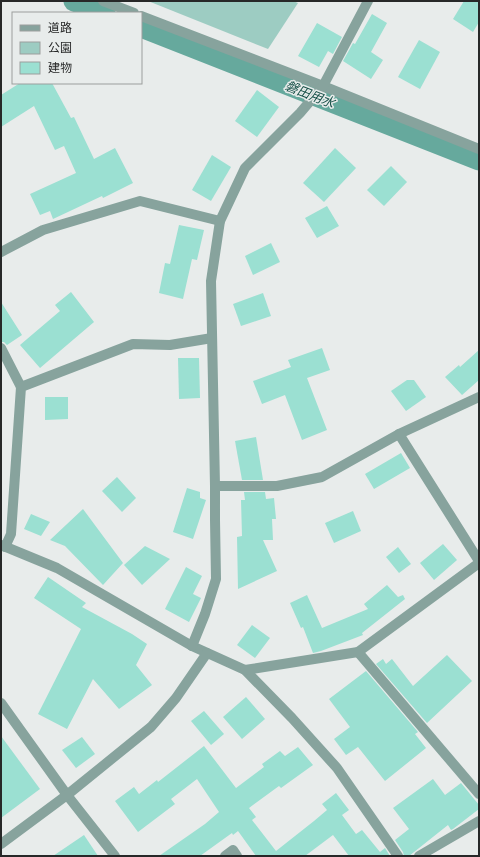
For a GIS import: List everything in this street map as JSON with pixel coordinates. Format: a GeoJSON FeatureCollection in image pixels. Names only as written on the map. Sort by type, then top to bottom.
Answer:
{"type":"FeatureCollection","features":[{"type":"Feature","properties":{"kind":"street"},"geometry":{"type":"LineString","coordinates":[[103,1],[131,12]]}},
{"type":"Feature","properties":{"kind":"street"},"geometry":{"type":"LineString","coordinates":[[192,646],[205,614],[216,579],[214,520],[216,486],[211,281],[220,221],[244,168],[300,113],[323,86],[368,1]]}},
{"type":"Feature","properties":{"kind":"street"},"geometry":{"type":"LineString","coordinates":[[142,16],[323,86],[479,149]]}},
{"type":"Feature","properties":{"kind":"street"},"geometry":{"type":"LineString","coordinates":[[1,252],[43,230],[140,201],[220,221]]}},
{"type":"Feature","properties":{"kind":"street"},"geometry":{"type":"LineString","coordinates":[[21,387],[133,344],[170,345],[212,338]]}},
{"type":"Feature","properties":{"kind":"street"},"geometry":{"type":"LineString","coordinates":[[1,348],[21,387],[11,534],[3,546],[57,568],[192,646],[245,670],[292,718],[337,768],[398,856]]}},
{"type":"Feature","properties":{"kind":"street"},"geometry":{"type":"LineString","coordinates":[[216,486],[277,486],[322,477],[399,434],[479,397]]}},
{"type":"Feature","properties":{"kind":"street"},"geometry":{"type":"LineString","coordinates":[[245,670],[358,652],[479,562],[399,434]]}},
{"type":"Feature","properties":{"kind":"street"},"geometry":{"type":"LineString","coordinates":[[358,652],[479,794]]}},
{"type":"Feature","properties":{"kind":"street"},"geometry":{"type":"LineString","coordinates":[[1,844],[151,727],[176,698],[207,653]]}},
{"type":"Feature","properties":{"kind":"street"},"geometry":{"type":"LineString","coordinates":[[1,703],[67,794],[115,856]]}},
{"type":"Feature","properties":{"kind":"street"},"geometry":{"type":"LineString","coordinates":[[420,856],[479,821]]}},
{"type":"Feature","properties":{"kind":"street"},"geometry":{"type":"LineString","coordinates":[[225,856],[233,850],[237,856]]}},
{"type":"Feature","properties":{"kind":"green space"},"geometry":{"type":"Polygon","coordinates":[[[148,1],[293,1],[298,3],[268,49],[148,1]]]}},
{"type":"Feature","properties":{"kind":"building"},"geometry":{"type":"Polygon","coordinates":[[[464,1],[479,1],[479,22],[473,32],[453,19],[464,1]]]}},
{"type":"Feature","properties":{"kind":"building"},"geometry":{"type":"Polygon","coordinates":[[[372,14],[387,23],[371,52],[383,60],[371,79],[343,61],[353,43],[355,44],[372,14]]]}},
{"type":"Feature","properties":{"kind":"building"},"geometry":{"type":"Polygon","coordinates":[[[317,23],[342,37],[333,54],[328,51],[319,67],[298,56],[317,23]]]}},
{"type":"Feature","properties":{"kind":"building"},"geometry":{"type":"Polygon","coordinates":[[[419,40],[440,52],[420,89],[398,77],[419,40]]]}},
{"type":"Feature","properties":{"kind":"building"},"geometry":{"type":"Polygon","coordinates":[[[18,84],[53,84],[71,118],[74,117],[94,159],[115,148],[133,183],[103,198],[102,196],[53,219],[50,211],[40,215],[30,194],[76,173],[64,146],[55,150],[34,106],[1,127],[1,95],[18,84]]]}},
{"type":"Feature","properties":{"kind":"building"},"geometry":{"type":"Polygon","coordinates":[[[257,90],[279,107],[257,137],[235,121],[257,90]]]}},
{"type":"Feature","properties":{"kind":"building"},"geometry":{"type":"Polygon","coordinates":[[[335,148],[356,168],[324,202],[303,183],[335,148]]]}},
{"type":"Feature","properties":{"kind":"building"},"geometry":{"type":"Polygon","coordinates":[[[212,155],[231,167],[211,201],[192,190],[212,155]]]}},
{"type":"Feature","properties":{"kind":"building"},"geometry":{"type":"Polygon","coordinates":[[[391,166],[407,182],[384,206],[367,190],[391,166]]]}},
{"type":"Feature","properties":{"kind":"building"},"geometry":{"type":"Polygon","coordinates":[[[327,206],[339,226],[317,238],[305,218],[327,206]]]}},
{"type":"Feature","properties":{"kind":"building"},"geometry":{"type":"Polygon","coordinates":[[[179,225],[204,230],[197,260],[192,259],[183,299],[159,293],[165,263],[170,264],[179,225]]]}},
{"type":"Feature","properties":{"kind":"building"},"geometry":{"type":"Polygon","coordinates":[[[271,243],[280,262],[253,275],[245,256],[271,243]]]}},
{"type":"Feature","properties":{"kind":"building"},"geometry":{"type":"Polygon","coordinates":[[[71,292],[94,322],[40,368],[20,345],[60,311],[55,305],[71,292]]]}},
{"type":"Feature","properties":{"kind":"building"},"geometry":{"type":"Polygon","coordinates":[[[263,293],[271,316],[241,326],[233,304],[263,293]]]}},
{"type":"Feature","properties":{"kind":"building"},"geometry":{"type":"Polygon","coordinates":[[[1,302],[22,335],[7,345],[4,342],[1,342],[1,302]]]}},
{"type":"Feature","properties":{"kind":"building"},"geometry":{"type":"Polygon","coordinates":[[[322,348],[330,370],[307,378],[327,430],[302,440],[285,395],[262,404],[253,381],[291,367],[288,360],[322,348]]]}},
{"type":"Feature","properties":{"kind":"building"},"geometry":{"type":"Polygon","coordinates":[[[479,350],[479,380],[462,395],[445,377],[459,365],[460,367],[479,350]]]}},
{"type":"Feature","properties":{"kind":"building"},"geometry":{"type":"Polygon","coordinates":[[[178,358],[199,358],[200,398],[179,399],[178,358]]]}},
{"type":"Feature","properties":{"kind":"building"},"geometry":{"type":"Polygon","coordinates":[[[407,380],[414,380],[426,397],[406,411],[391,391],[407,380]]]}},
{"type":"Feature","properties":{"kind":"building"},"geometry":{"type":"Polygon","coordinates":[[[45,397],[68,397],[68,419],[45,420],[45,397]]]}},
{"type":"Feature","properties":{"kind":"building"},"geometry":{"type":"Polygon","coordinates":[[[256,437],[263,480],[242,480],[235,441],[256,437]]]}},
{"type":"Feature","properties":{"kind":"building"},"geometry":{"type":"Polygon","coordinates":[[[401,453],[410,468],[374,489],[365,474],[401,453]]]}},
{"type":"Feature","properties":{"kind":"building"},"geometry":{"type":"Polygon","coordinates":[[[117,477],[136,498],[122,512],[102,491],[117,477]]]}},
{"type":"Feature","properties":{"kind":"building"},"geometry":{"type":"Polygon","coordinates":[[[187,488],[200,492],[200,498],[206,500],[193,539],[173,532],[187,488]]]}},
{"type":"Feature","properties":{"kind":"building"},"geometry":{"type":"Polygon","coordinates":[[[244,492],[265,492],[266,499],[274,498],[276,519],[272,519],[273,540],[263,540],[277,571],[238,589],[237,537],[242,536],[241,500],[245,500],[244,492]]]}},
{"type":"Feature","properties":{"kind":"building"},"geometry":{"type":"Polygon","coordinates":[[[83,509],[123,563],[103,585],[65,546],[50,540],[83,509]]]}},
{"type":"Feature","properties":{"kind":"building"},"geometry":{"type":"Polygon","coordinates":[[[353,511],[361,531],[334,543],[325,523],[353,511]]]}},
{"type":"Feature","properties":{"kind":"building"},"geometry":{"type":"Polygon","coordinates":[[[31,514],[50,522],[41,536],[24,529],[31,514]]]}},
{"type":"Feature","properties":{"kind":"building"},"geometry":{"type":"Polygon","coordinates":[[[443,544],[457,560],[434,580],[420,563],[443,544]]]}},
{"type":"Feature","properties":{"kind":"building"},"geometry":{"type":"Polygon","coordinates":[[[145,546],[170,559],[142,585],[124,565],[145,546]]]}},
{"type":"Feature","properties":{"kind":"building"},"geometry":{"type":"Polygon","coordinates":[[[398,547],[411,564],[399,573],[386,557],[398,547]]]}},
{"type":"Feature","properties":{"kind":"building"},"geometry":{"type":"Polygon","coordinates":[[[186,567],[202,576],[193,594],[201,598],[189,622],[165,609],[186,567]]]}},
{"type":"Feature","properties":{"kind":"building"},"geometry":{"type":"Polygon","coordinates":[[[48,577],[86,603],[82,607],[132,634],[147,644],[136,665],[152,685],[119,709],[93,679],[67,729],[38,714],[81,629],[34,598],[48,577]]]}},
{"type":"Feature","properties":{"kind":"building"},"geometry":{"type":"Polygon","coordinates":[[[387,585],[398,597],[403,595],[405,599],[362,633],[363,635],[313,653],[303,627],[301,628],[290,603],[307,595],[322,628],[368,609],[364,604],[387,585]]]}},
{"type":"Feature","properties":{"kind":"building"},"geometry":{"type":"Polygon","coordinates":[[[252,625],[270,638],[255,658],[237,645],[252,625]]]}},
{"type":"Feature","properties":{"kind":"building"},"geometry":{"type":"Polygon","coordinates":[[[447,655],[472,681],[427,723],[376,664],[383,659],[386,664],[392,659],[413,686],[447,655]]]}},
{"type":"Feature","properties":{"kind":"building"},"geometry":{"type":"Polygon","coordinates":[[[366,671],[418,732],[415,734],[426,748],[385,781],[358,747],[346,755],[334,739],[350,727],[329,699],[366,671]]]}},
{"type":"Feature","properties":{"kind":"building"},"geometry":{"type":"Polygon","coordinates":[[[246,697],[265,719],[242,739],[223,717],[246,697]]]}},
{"type":"Feature","properties":{"kind":"building"},"geometry":{"type":"Polygon","coordinates":[[[204,711],[224,734],[211,745],[191,721],[204,711]]]}},
{"type":"Feature","properties":{"kind":"building"},"geometry":{"type":"Polygon","coordinates":[[[1,736],[40,789],[1,818],[1,736]]]}},
{"type":"Feature","properties":{"kind":"building"},"geometry":{"type":"Polygon","coordinates":[[[82,737],[95,754],[76,768],[62,750],[82,737]]]}},
{"type":"Feature","properties":{"kind":"building"},"geometry":{"type":"Polygon","coordinates":[[[204,746],[236,788],[264,767],[262,764],[280,751],[285,756],[298,747],[313,765],[281,788],[279,786],[249,808],[256,817],[252,820],[276,851],[327,810],[322,804],[336,793],[349,810],[342,815],[356,834],[362,830],[380,852],[385,848],[390,856],[349,856],[333,835],[305,856],[256,856],[238,831],[233,835],[232,833],[200,856],[159,856],[205,824],[219,812],[197,779],[171,799],[175,804],[138,832],[115,801],[134,787],[139,794],[157,780],[158,782],[204,746]]]}},
{"type":"Feature","properties":{"kind":"building"},"geometry":{"type":"Polygon","coordinates":[[[433,779],[445,795],[461,783],[479,805],[479,809],[453,829],[451,830],[448,825],[409,856],[404,856],[395,840],[409,829],[393,808],[433,779]]]}},
{"type":"Feature","properties":{"kind":"building"},"geometry":{"type":"Polygon","coordinates":[[[84,835],[98,856],[53,856],[84,835]]]}},
{"type":"Feature","properties":{"kind":"waterway","name":"磐田用水"},"geometry":{"type":"LineString","coordinates":[[74,1],[102,12]]}},
{"type":"Feature","properties":{"kind":"waterway","name":"磐田用水"},"geometry":{"type":"LineString","coordinates":[[142,27],[479,160]]}}]}
